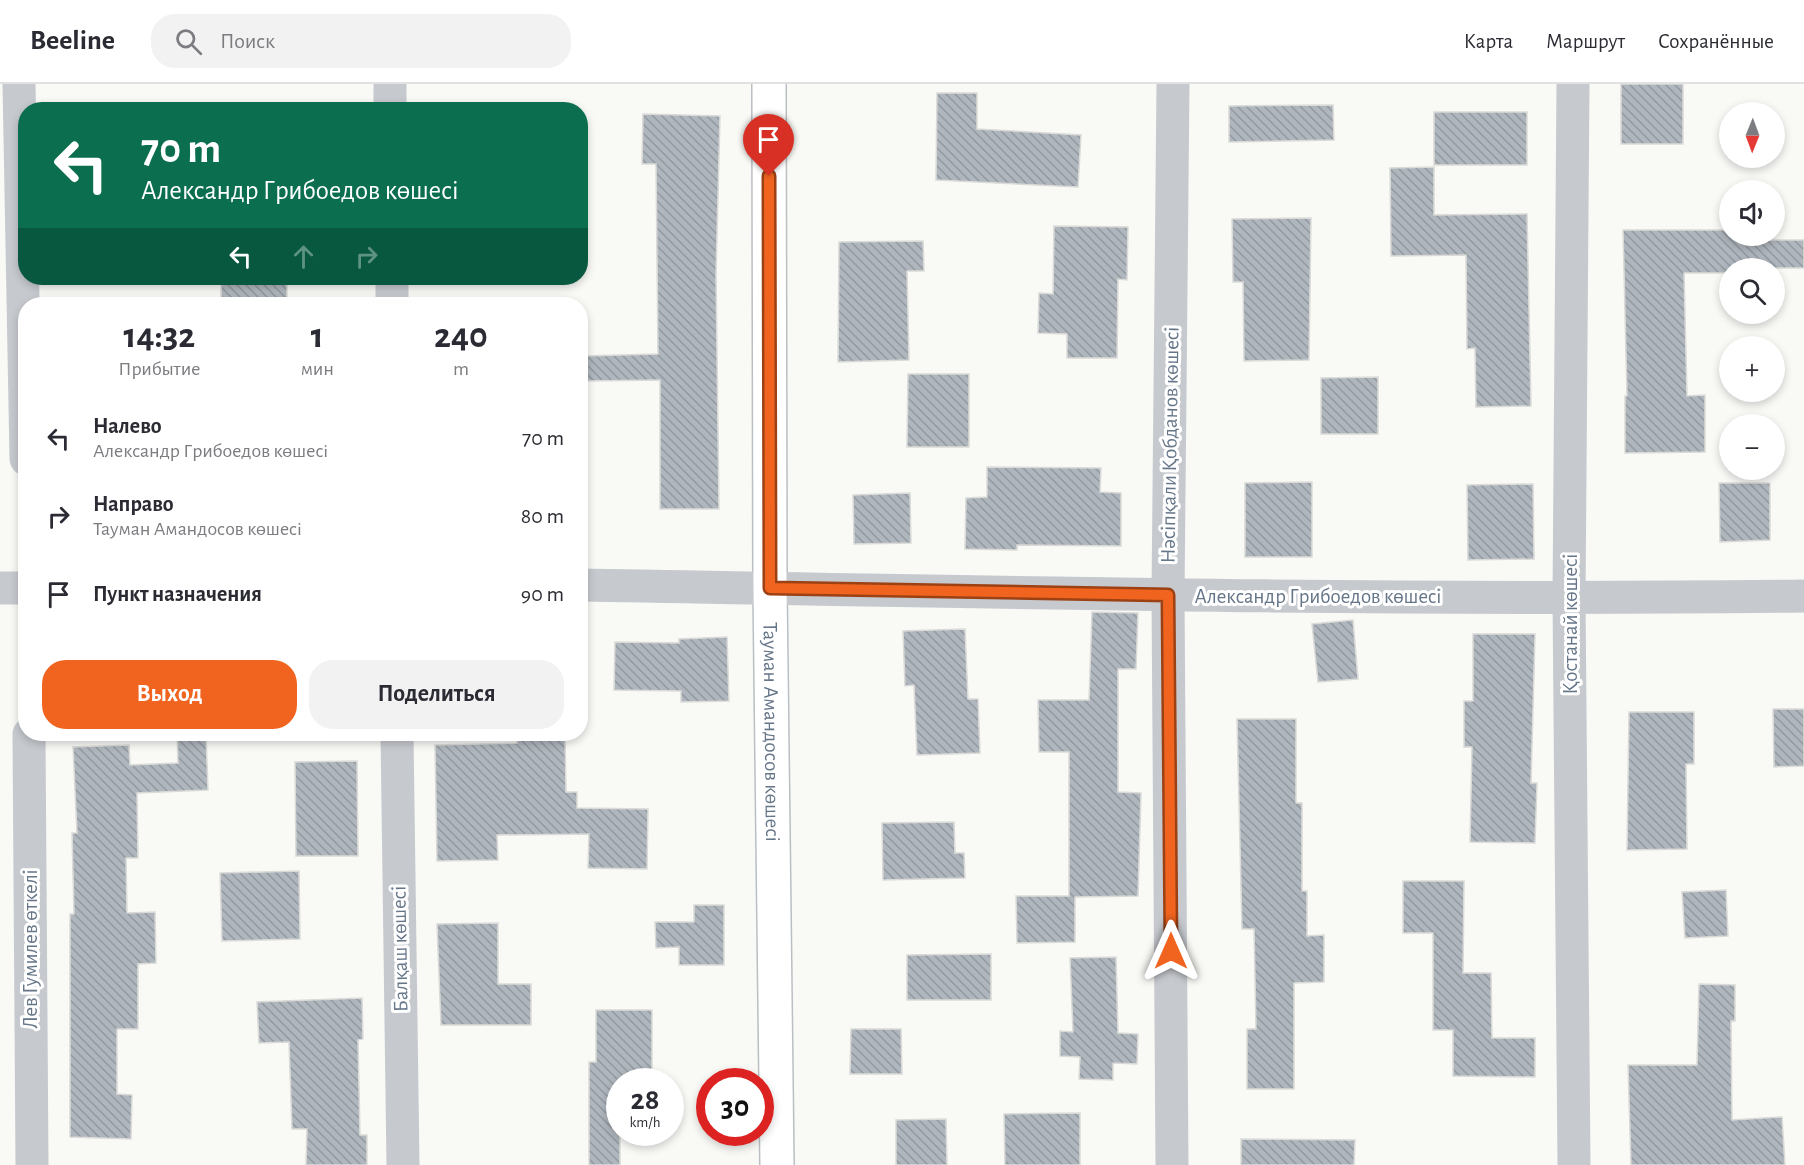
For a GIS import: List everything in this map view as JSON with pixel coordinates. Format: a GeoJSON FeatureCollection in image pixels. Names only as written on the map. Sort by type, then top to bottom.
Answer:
{"type":"FeatureCollection","features":[{"type":"Feature","properties":{"kind":"main road","name":"Тауман Амандосов көшесі"},"geometry":{"type":"LineString","coordinates":[[769,84],[770,588],[777,1165]]}},
{"type":"Feature","properties":{"kind":"street"},"geometry":{"type":"LineString","coordinates":[[20,84],[20,102]]}},
{"type":"Feature","properties":{"kind":"street"},"geometry":{"type":"LineString","coordinates":[[390,84],[390,102]]}},
{"type":"Feature","properties":{"kind":"street","name":"Нәсіпқали Қобданов көшесі"},"geometry":{"type":"LineString","coordinates":[[1173,84],[1168,595],[1173,1165]]}},
{"type":"Feature","properties":{"kind":"street","name":"Қостанай көшесі"},"geometry":{"type":"LineString","coordinates":[[1573,84],[1569,598],[1574,1165]]}},
{"type":"Feature","properties":{"kind":"street","name":"Александр Грибоедов көшесі"},"geometry":{"type":"LineString","coordinates":[[588,585],[1168,595],[1569,598],[1804,596]]}},
{"type":"Feature","properties":{"kind":"street"},"geometry":{"type":"LineString","coordinates":[[0,588],[18,588]]}},
{"type":"Feature","properties":{"kind":"street","name":"Лев Гумилев өткелі"},"geometry":{"type":"LineString","coordinates":[[29,741],[32,1165]]}},
{"type":"Feature","properties":{"kind":"street","name":"Балқаш көшесі"},"geometry":{"type":"LineString","coordinates":[[397,741],[403,1165]]}},
{"type":"Feature","properties":{"kind":"building"},"geometry":{"type":"Polygon","coordinates":[[[1621,84],[1683,84],[1683,144],[1621,144],[1621,84]]]}},
{"type":"Feature","properties":{"kind":"building"},"geometry":{"type":"Polygon","coordinates":[[[937,93],[977,93],[977,129],[1081,135],[1078,187],[936,180],[937,93]]]}},
{"type":"Feature","properties":{"kind":"building"},"geometry":{"type":"Polygon","coordinates":[[[1333,105],[1334,140],[1229,142],[1229,106],[1333,105]]]}},
{"type":"Feature","properties":{"kind":"building"},"geometry":{"type":"Polygon","coordinates":[[[1434,112],[1527,112],[1527,165],[1434,165],[1434,112]]]}},
{"type":"Feature","properties":{"kind":"building"},"geometry":{"type":"Polygon","coordinates":[[[643,114],[720,116],[716,275],[719,509],[660,509],[660,380],[588,381],[588,356],[658,354],[656,164],[642,164],[643,114]]]}},
{"type":"Feature","properties":{"kind":"building"},"geometry":{"type":"Polygon","coordinates":[[[1434,167],[1434,215],[1527,214],[1531,406],[1476,407],[1475,348],[1467,349],[1466,255],[1391,256],[1390,168],[1434,167]]]}},
{"type":"Feature","properties":{"kind":"building"},"geometry":{"type":"Polygon","coordinates":[[[1311,218],[1309,360],[1244,361],[1243,282],[1233,282],[1232,219],[1311,218]]]}},
{"type":"Feature","properties":{"kind":"building"},"geometry":{"type":"Polygon","coordinates":[[[1054,226],[1128,227],[1127,280],[1118,279],[1117,358],[1067,358],[1067,334],[1038,333],[1039,293],[1053,294],[1054,226]]]}},
{"type":"Feature","properties":{"kind":"building"},"geometry":{"type":"Polygon","coordinates":[[[1623,230],[1719,230],[1719,246],[1785,246],[1785,240],[1804,240],[1804,268],[1785,268],[1785,258],[1719,258],[1719,273],[1684,273],[1687,396],[1705,395],[1705,452],[1625,453],[1625,396],[1627,396],[1623,230]]]}},
{"type":"Feature","properties":{"kind":"building"},"geometry":{"type":"Polygon","coordinates":[[[923,241],[924,271],[907,271],[909,360],[838,362],[839,242],[923,241]]]}},
{"type":"Feature","properties":{"kind":"building"},"geometry":{"type":"Polygon","coordinates":[[[221,285],[287,285],[287,297],[221,297],[221,285]]]}},
{"type":"Feature","properties":{"kind":"building"},"geometry":{"type":"Polygon","coordinates":[[[908,374],[969,374],[969,447],[907,447],[908,374]]]}},
{"type":"Feature","properties":{"kind":"building"},"geometry":{"type":"Polygon","coordinates":[[[1378,377],[1378,434],[1321,434],[1321,378],[1378,377]]]}},
{"type":"Feature","properties":{"kind":"building"},"geometry":{"type":"Polygon","coordinates":[[[987,467],[1101,468],[1100,492],[1121,493],[1121,546],[1017,545],[1017,550],[965,549],[966,498],[987,497],[987,467]]]}},
{"type":"Feature","properties":{"kind":"building"},"geometry":{"type":"Polygon","coordinates":[[[1312,482],[1312,557],[1245,557],[1245,483],[1312,482]]]}},
{"type":"Feature","properties":{"kind":"building"},"geometry":{"type":"Polygon","coordinates":[[[1719,483],[1770,483],[1770,540],[1720,542],[1719,483]]]}},
{"type":"Feature","properties":{"kind":"building"},"geometry":{"type":"Polygon","coordinates":[[[1533,484],[1534,559],[1468,560],[1467,485],[1533,484]]]}},
{"type":"Feature","properties":{"kind":"building"},"geometry":{"type":"Polygon","coordinates":[[[910,493],[911,543],[854,544],[853,495],[910,493]]]}},
{"type":"Feature","properties":{"kind":"building"},"geometry":{"type":"Polygon","coordinates":[[[1092,612],[1138,613],[1136,669],[1118,669],[1118,792],[1141,793],[1138,896],[1075,897],[1075,942],[1017,943],[1016,896],[1069,896],[1069,752],[1039,752],[1038,700],[1089,700],[1092,612]]]}},
{"type":"Feature","properties":{"kind":"building"},"geometry":{"type":"Polygon","coordinates":[[[1353,620],[1358,679],[1318,682],[1312,624],[1353,620]]]}},
{"type":"Feature","properties":{"kind":"building"},"geometry":{"type":"Polygon","coordinates":[[[965,629],[968,699],[978,699],[980,753],[917,755],[914,685],[905,686],[903,631],[965,629]]]}},
{"type":"Feature","properties":{"kind":"building"},"geometry":{"type":"Polygon","coordinates":[[[1473,634],[1535,634],[1531,783],[1537,783],[1535,843],[1470,842],[1472,747],[1464,747],[1464,701],[1473,701],[1473,634]]]}},
{"type":"Feature","properties":{"kind":"building"},"geometry":{"type":"Polygon","coordinates":[[[727,637],[729,701],[681,702],[681,691],[614,690],[615,642],[679,643],[679,639],[727,637]]]}},
{"type":"Feature","properties":{"kind":"building"},"geometry":{"type":"Polygon","coordinates":[[[1773,709],[1804,709],[1804,766],[1774,767],[1773,709]]]}},
{"type":"Feature","properties":{"kind":"building"},"geometry":{"type":"Polygon","coordinates":[[[1629,712],[1694,712],[1694,764],[1686,764],[1687,849],[1627,850],[1629,712]]]}},
{"type":"Feature","properties":{"kind":"building"},"geometry":{"type":"Polygon","coordinates":[[[1237,719],[1296,719],[1296,803],[1302,803],[1302,891],[1307,891],[1307,936],[1324,935],[1324,982],[1294,983],[1294,1089],[1247,1089],[1247,1029],[1256,1029],[1254,929],[1242,929],[1237,719]]]}},
{"type":"Feature","properties":{"kind":"building"},"geometry":{"type":"Polygon","coordinates":[[[177,741],[206,741],[208,790],[137,793],[138,858],[126,858],[127,913],[155,912],[156,963],[138,964],[138,1029],[117,1029],[117,1094],[132,1095],[131,1139],[70,1137],[70,914],[74,914],[72,833],[77,833],[73,747],[129,745],[130,765],[178,763],[177,741]]]}},
{"type":"Feature","properties":{"kind":"building"},"geometry":{"type":"Polygon","coordinates":[[[517,741],[565,741],[566,792],[577,792],[577,808],[648,809],[647,869],[588,868],[589,834],[497,835],[498,860],[437,861],[435,745],[517,743],[517,741]]]}},
{"type":"Feature","properties":{"kind":"building"},"geometry":{"type":"Polygon","coordinates":[[[357,761],[358,856],[296,856],[295,762],[357,761]]]}},
{"type":"Feature","properties":{"kind":"building"},"geometry":{"type":"Polygon","coordinates":[[[954,822],[955,853],[964,853],[965,878],[883,880],[882,823],[954,822]]]}},
{"type":"Feature","properties":{"kind":"building"},"geometry":{"type":"Polygon","coordinates":[[[299,871],[300,939],[222,941],[220,873],[299,871]]]}},
{"type":"Feature","properties":{"kind":"building"},"geometry":{"type":"Polygon","coordinates":[[[1403,881],[1464,881],[1463,973],[1491,973],[1492,1038],[1535,1038],[1535,1077],[1453,1076],[1453,1030],[1433,1030],[1433,933],[1403,933],[1403,881]]]}},
{"type":"Feature","properties":{"kind":"building"},"geometry":{"type":"Polygon","coordinates":[[[1726,890],[1728,936],[1685,938],[1682,892],[1726,890]]]}},
{"type":"Feature","properties":{"kind":"building"},"geometry":{"type":"Polygon","coordinates":[[[694,905],[724,905],[724,965],[679,965],[679,947],[656,948],[655,922],[694,922],[694,905]]]}},
{"type":"Feature","properties":{"kind":"building"},"geometry":{"type":"Polygon","coordinates":[[[498,923],[498,984],[531,984],[531,1025],[441,1025],[437,924],[498,923]]]}},
{"type":"Feature","properties":{"kind":"building"},"geometry":{"type":"Polygon","coordinates":[[[991,954],[991,1000],[907,1000],[907,955],[991,954]]]}},
{"type":"Feature","properties":{"kind":"building"},"geometry":{"type":"Polygon","coordinates":[[[1116,957],[1118,1033],[1138,1034],[1137,1064],[1113,1063],[1113,1080],[1079,1079],[1080,1057],[1060,1056],[1060,1031],[1073,1032],[1070,958],[1116,957]]]}},
{"type":"Feature","properties":{"kind":"building"},"geometry":{"type":"Polygon","coordinates":[[[1699,984],[1735,985],[1735,1021],[1731,1021],[1732,1120],[1782,1117],[1785,1165],[1631,1165],[1628,1065],[1697,1065],[1699,984]]]}},
{"type":"Feature","properties":{"kind":"building"},"geometry":{"type":"Polygon","coordinates":[[[362,998],[363,1039],[358,1040],[360,1135],[367,1135],[367,1165],[306,1165],[307,1129],[292,1129],[289,1042],[259,1043],[257,1002],[362,998]]]}},
{"type":"Feature","properties":{"kind":"building"},"geometry":{"type":"Polygon","coordinates":[[[596,1010],[652,1010],[652,1068],[606,1068],[606,1146],[620,1146],[620,1165],[589,1165],[589,1062],[596,1062],[596,1010]]]}},
{"type":"Feature","properties":{"kind":"building"},"geometry":{"type":"Polygon","coordinates":[[[851,1029],[901,1029],[902,1074],[850,1074],[851,1029]]]}},
{"type":"Feature","properties":{"kind":"building"},"geometry":{"type":"Polygon","coordinates":[[[1080,1113],[1080,1165],[1005,1165],[1004,1114],[1080,1113]]]}},
{"type":"Feature","properties":{"kind":"building"},"geometry":{"type":"Polygon","coordinates":[[[946,1119],[947,1165],[896,1165],[896,1120],[946,1119]]]}},
{"type":"Feature","properties":{"kind":"building"},"geometry":{"type":"Polygon","coordinates":[[[1241,1139],[1355,1140],[1354,1165],[1241,1165],[1241,1139]]]}},
{"type":"Feature","properties":{"kind":"route"},"geometry":{"type":"LineString","coordinates":[[769,176],[770,588],[1168,595],[1171,951]]}}]}
